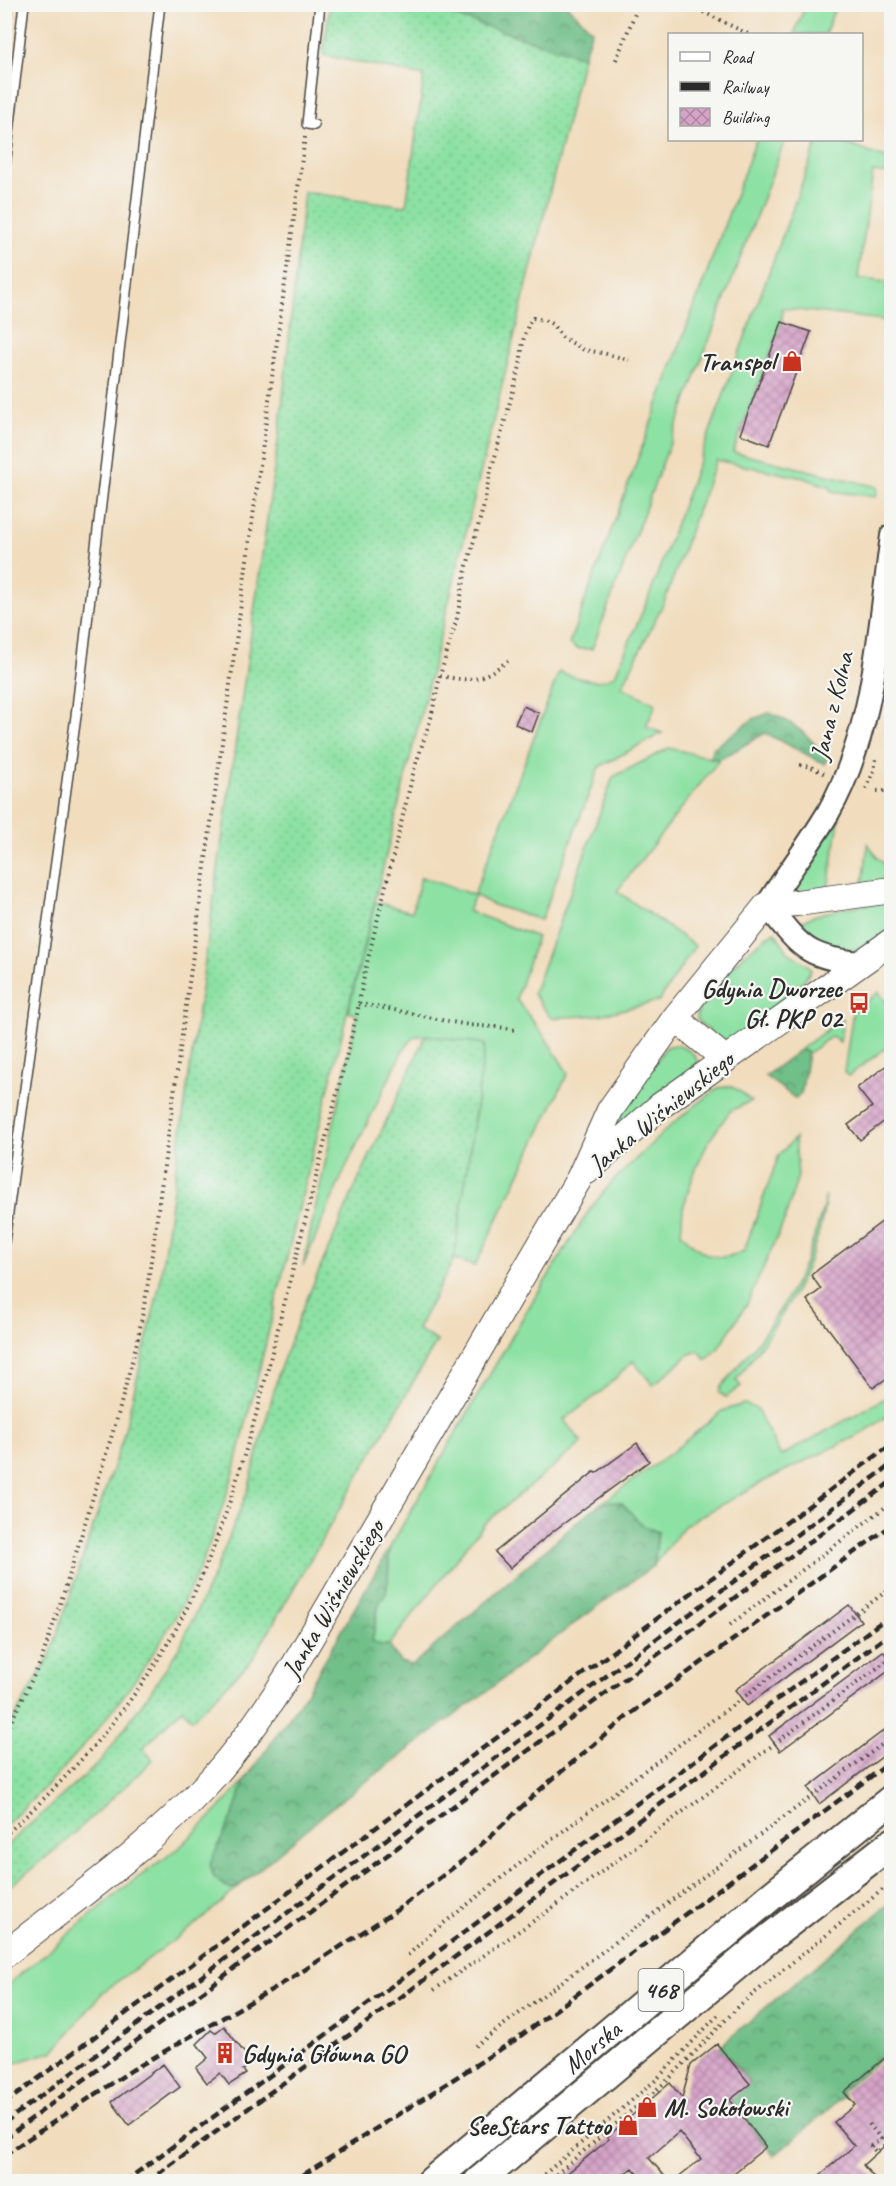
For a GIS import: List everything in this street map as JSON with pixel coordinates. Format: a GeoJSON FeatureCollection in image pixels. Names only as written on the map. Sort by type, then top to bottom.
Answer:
{"type":"FeatureCollection","features":[{"type":"Feature","properties":{"kind":"main road"},"geometry":{"type":"LineString","coordinates":[[767,904],[809,902],[891,890]]}},
{"type":"Feature","properties":{"kind":"main road","name":"Janka Wiśniewskiego"},"geometry":{"type":"LineString","coordinates":[[4,1955],[161,1829],[205,1786],[255,1726],[294,1666],[580,1177],[610,1110],[675,1018],[767,904]]}},
{"type":"Feature","properties":{"kind":"main road","name":"Janka Wiśniewskiego"},"geometry":{"type":"LineString","coordinates":[[580,1177],[660,1106],[891,941]]}},
{"type":"Feature","properties":{"kind":"main road"},"geometry":{"type":"LineString","coordinates":[[675,1018],[725,1059]]}},
{"type":"Feature","properties":{"kind":"main road","name":"Morska"},"geometry":{"type":"LineString","coordinates":[[431,2181],[891,1799]]}},
{"type":"Feature","properties":{"kind":"main road","name":"Morska"},"geometry":{"type":"LineString","coordinates":[[478,2181],[768,1939],[891,1843]]}},
{"type":"Feature","properties":{"kind":"street","name":"Jana z Kolna"},"geometry":{"type":"LineString","coordinates":[[767,904],[827,814],[843,782],[859,739],[870,691],[891,536]]}},
{"type":"Feature","properties":{"kind":"street"},"geometry":{"type":"LineString","coordinates":[[767,904],[799,945],[815,954],[844,962],[861,963]]}},
{"type":"Feature","properties":{"kind":"lane"},"geometry":{"type":"LineString","coordinates":[[4,175],[7,132],[24,4]]}},
{"type":"Feature","properties":{"kind":"lane"},"geometry":{"type":"LineString","coordinates":[[4,1242],[76,716],[160,4]]}},
{"type":"Feature","properties":{"kind":"lane"},"geometry":{"type":"LineString","coordinates":[[311,125],[320,4]]}},
{"type":"Feature","properties":{"kind":"path"},"geometry":{"type":"LineString","coordinates":[[616,60],[639,4]]}},
{"type":"Feature","properties":{"kind":"path"},"geometry":{"type":"LineString","coordinates":[[687,4],[746,33]]}},
{"type":"Feature","properties":{"kind":"path"},"geometry":{"type":"LineString","coordinates":[[4,1736],[40,1661],[65,1590],[118,1415],[138,1338],[311,125]]}},
{"type":"Feature","properties":{"kind":"path"},"geometry":{"type":"LineString","coordinates":[[4,1836],[89,1751],[142,1682],[169,1641],[217,1539],[244,1460],[360,1004],[365,971],[414,770],[431,718],[440,676],[457,618],[466,569],[514,391],[528,325],[533,318],[544,320],[552,324],[562,337],[584,350],[629,360]]}},
{"type":"Feature","properties":{"kind":"path"},"geometry":{"type":"LineString","coordinates":[[440,676],[467,680],[484,677],[507,662]]}},
{"type":"Feature","properties":{"kind":"path"},"geometry":{"type":"LineString","coordinates":[[800,765],[811,767],[829,776]]}},
{"type":"Feature","properties":{"kind":"path"},"geometry":{"type":"LineString","coordinates":[[877,790],[891,791]]}},
{"type":"Feature","properties":{"kind":"path"},"geometry":{"type":"LineString","coordinates":[[360,1004],[470,1025],[500,1026],[515,1030]]}},
{"type":"Feature","properties":{"kind":"path"},"geometry":{"type":"LineString","coordinates":[[730,1625],[891,1502]]}},
{"type":"Feature","properties":{"kind":"path"},"geometry":{"type":"LineString","coordinates":[[408,1955],[435,1930],[519,1864],[891,1587]]}},
{"type":"Feature","properties":{"kind":"path"},"geometry":{"type":"LineString","coordinates":[[434,1990],[558,1904],[891,1656]]}},
{"type":"Feature","properties":{"kind":"path"},"geometry":{"type":"LineString","coordinates":[[475,2046],[891,1737]]}},
{"type":"Feature","properties":{"kind":"path"},"geometry":{"type":"LineString","coordinates":[[547,2181],[669,2079],[741,2004],[891,1882]]}},
{"type":"Feature","properties":{"kind":"path"},"geometry":{"type":"LineString","coordinates":[[535,2181],[656,2080],[726,2008]]}},
{"type":"Feature","properties":{"kind":"path"},"geometry":{"type":"LineString","coordinates":[[869,2124],[881,2139],[871,2146],[876,2152],[886,2144],[891,2144]]}},
{"type":"Feature","properties":{"kind":"green space"},"geometry":{"type":"Polygon","coordinates":[[[806,4],[836,5],[825,33],[794,33],[806,4]]]}},
{"type":"Feature","properties":{"kind":"green space"},"geometry":{"type":"Polygon","coordinates":[[[4,5],[14,5],[5,83],[4,5]]]}},
{"type":"Feature","properties":{"kind":"green space"},"geometry":{"type":"Polygon","coordinates":[[[330,5],[419,5],[583,57],[229,1488],[193,1584],[144,1668],[78,1752],[5,1826],[5,1733],[50,1656],[123,1437],[159,1288],[280,427],[304,192],[406,206],[424,76],[323,55],[330,5]]]}},
{"type":"Feature","properties":{"kind":"green space"},"geometry":{"type":"Polygon","coordinates":[[[419,5],[566,5],[592,30],[583,57],[419,5]]]}},
{"type":"Feature","properties":{"kind":"green space"},"geometry":{"type":"Polygon","coordinates":[[[756,141],[785,141],[592,649],[578,649],[569,644],[756,141]]]}},
{"type":"Feature","properties":{"kind":"green space"},"geometry":{"type":"Polygon","coordinates":[[[818,141],[838,141],[891,160],[891,174],[873,172],[858,278],[891,283],[891,321],[782,308],[782,322],[733,452],[878,487],[876,497],[831,491],[831,487],[804,478],[716,460],[665,600],[622,687],[656,704],[646,727],[662,733],[599,767],[541,920],[493,905],[475,895],[468,911],[537,937],[516,999],[545,1037],[568,1073],[475,1266],[454,1259],[485,1045],[426,1035],[414,1037],[402,1052],[345,1169],[303,1266],[357,1015],[348,1012],[375,902],[412,912],[421,877],[474,895],[559,672],[594,681],[608,679],[615,675],[648,599],[818,141]]]}},
{"type":"Feature","properties":{"kind":"green space"},"geometry":{"type":"Polygon","coordinates":[[[769,713],[787,721],[808,737],[827,758],[825,764],[765,733],[719,760],[711,758],[712,749],[753,719],[769,713]]]}},
{"type":"Feature","properties":{"kind":"green space"},"geometry":{"type":"Polygon","coordinates":[[[669,748],[719,760],[617,891],[695,946],[659,1001],[599,1015],[551,1018],[533,994],[613,777],[669,748]]]}},
{"type":"Feature","properties":{"kind":"green space"},"geometry":{"type":"Polygon","coordinates":[[[840,815],[828,888],[792,893],[796,879],[840,815]]]}},
{"type":"Feature","properties":{"kind":"green space"},"geometry":{"type":"Polygon","coordinates":[[[868,844],[877,857],[891,870],[891,879],[863,884],[868,844]]]}},
{"type":"Feature","properties":{"kind":"green space"},"geometry":{"type":"Polygon","coordinates":[[[891,901],[891,928],[859,949],[844,950],[816,943],[798,926],[813,916],[826,912],[891,901]]]}},
{"type":"Feature","properties":{"kind":"green space"},"geometry":{"type":"Polygon","coordinates":[[[775,932],[788,952],[809,966],[811,970],[783,1003],[726,1046],[697,1020],[699,1010],[705,998],[727,971],[775,932]]]}},
{"type":"Feature","properties":{"kind":"green space"},"geometry":{"type":"Polygon","coordinates":[[[879,992],[891,1009],[891,1044],[848,1076],[844,1072],[853,1011],[879,992]]]}},
{"type":"Feature","properties":{"kind":"green space"},"geometry":{"type":"Polygon","coordinates":[[[843,1018],[840,1042],[832,1036],[808,1053],[801,1049],[843,1018]]]}},
{"type":"Feature","properties":{"kind":"green space"},"geometry":{"type":"Polygon","coordinates":[[[426,1035],[485,1044],[454,1259],[417,1329],[437,1341],[252,1660],[192,1719],[182,1709],[143,1748],[153,1760],[65,1842],[5,1890],[5,1847],[101,1761],[179,1648],[215,1572],[248,1490],[279,1371],[300,1315],[353,1192],[426,1035]]]}},
{"type":"Feature","properties":{"kind":"green space"},"geometry":{"type":"Polygon","coordinates":[[[674,1045],[690,1051],[696,1058],[698,1066],[600,1152],[615,1122],[666,1047],[674,1045]]]}},
{"type":"Feature","properties":{"kind":"green space"},"geometry":{"type":"Polygon","coordinates":[[[801,1049],[808,1053],[801,1094],[795,1098],[765,1076],[801,1049]]]}},
{"type":"Feature","properties":{"kind":"green space"},"geometry":{"type":"Polygon","coordinates":[[[731,1086],[751,1101],[730,1111],[708,1142],[693,1176],[683,1208],[681,1233],[703,1252],[717,1257],[744,1251],[779,1155],[795,1138],[798,1176],[785,1219],[747,1304],[717,1350],[706,1360],[699,1351],[690,1354],[653,1385],[633,1361],[602,1391],[564,1420],[582,1443],[484,1524],[389,1645],[372,1642],[379,1603],[386,1593],[390,1547],[526,1312],[590,1209],[611,1183],[672,1124],[718,1088],[731,1086]]]}},
{"type":"Feature","properties":{"kind":"green space"},"geometry":{"type":"Polygon","coordinates":[[[826,1196],[814,1248],[794,1294],[736,1380],[741,1386],[726,1397],[719,1393],[721,1387],[763,1334],[799,1276],[826,1196]]]}},
{"type":"Feature","properties":{"kind":"green space"},"geometry":{"type":"Polygon","coordinates":[[[891,1395],[891,1413],[863,1433],[768,1479],[685,1525],[654,1565],[658,1532],[640,1524],[627,1509],[615,1502],[600,1504],[667,1456],[722,1411],[744,1404],[756,1408],[781,1456],[891,1395]]]}},
{"type":"Feature","properties":{"kind":"green space"},"geometry":{"type":"Polygon","coordinates":[[[611,1501],[622,1503],[642,1525],[658,1532],[654,1565],[340,1801],[243,1883],[232,1889],[224,1886],[213,1876],[210,1863],[233,1815],[245,1780],[304,1696],[390,1547],[386,1593],[379,1603],[372,1641],[381,1645],[389,1645],[400,1662],[413,1665],[585,1515],[600,1504],[611,1501]]]}},
{"type":"Feature","properties":{"kind":"green space"},"geometry":{"type":"Polygon","coordinates":[[[245,1780],[233,1815],[232,1889],[243,1883],[200,1921],[103,1992],[54,2051],[5,2066],[5,1987],[125,1887],[179,1848],[245,1780]]]}},
{"type":"Feature","properties":{"kind":"green space"},"geometry":{"type":"Polygon","coordinates":[[[891,1902],[891,2049],[841,2092],[844,2096],[774,2156],[730,2100],[750,2083],[719,2047],[891,1902]]]}},
{"type":"Feature","properties":{"kind":"building"},"geometry":{"type":"Polygon","coordinates":[[[782,322],[811,332],[769,445],[740,434],[782,322]]]}},
{"type":"Feature","properties":{"kind":"building"},"geometry":{"type":"Polygon","coordinates":[[[523,706],[539,713],[532,732],[515,724],[523,706]]]}},
{"type":"Feature","properties":{"kind":"building"},"geometry":{"type":"Polygon","coordinates":[[[891,1062],[891,1116],[860,1140],[848,1125],[872,1107],[857,1088],[891,1062]]]}},
{"type":"Feature","properties":{"kind":"building"},"geometry":{"type":"Polygon","coordinates":[[[891,1215],[891,1375],[873,1388],[807,1300],[821,1289],[811,1275],[891,1215]]]}},
{"type":"Feature","properties":{"kind":"building"},"geometry":{"type":"Polygon","coordinates":[[[637,1443],[649,1461],[552,1532],[510,1568],[495,1552],[594,1472],[596,1473],[637,1443]]]}},
{"type":"Feature","properties":{"kind":"building"},"geometry":{"type":"Polygon","coordinates":[[[849,1605],[861,1621],[747,1706],[735,1690],[849,1605]]]}},
{"type":"Feature","properties":{"kind":"building"},"geometry":{"type":"Polygon","coordinates":[[[883,1651],[891,1662],[891,1669],[780,1751],[769,1736],[883,1651]]]}},
{"type":"Feature","properties":{"kind":"building"},"geometry":{"type":"Polygon","coordinates":[[[891,1725],[891,1750],[819,1804],[808,1788],[891,1725]]]}},
{"type":"Feature","properties":{"kind":"building","name":"Gdynia Główna GO"},"geometry":{"type":"Polygon","coordinates":[[[224,2026],[252,2063],[243,2070],[246,2074],[229,2085],[220,2073],[207,2083],[196,2068],[208,2058],[197,2044],[211,2030],[215,2033],[224,2026]]]}},
{"type":"Feature","properties":{"kind":"building"},"geometry":{"type":"Polygon","coordinates":[[[717,2044],[750,2084],[730,2100],[766,2147],[724,2181],[673,2181],[701,2159],[679,2132],[649,2158],[669,2181],[644,2181],[633,2168],[613,2181],[558,2181],[609,2139],[607,2137],[670,2083],[682,2098],[691,2065],[717,2044]]]}},
{"type":"Feature","properties":{"kind":"building"},"geometry":{"type":"Polygon","coordinates":[[[891,2053],[891,2140],[863,2165],[877,2181],[813,2181],[854,2146],[834,2122],[855,2105],[844,2092],[891,2053]]]}},
{"type":"Feature","properties":{"kind":"building"},"geometry":{"type":"Polygon","coordinates":[[[163,2064],[180,2087],[129,2125],[112,2102],[163,2064]]]}},
{"type":"Feature","properties":{"kind":"railway"},"geometry":{"type":"LineString","coordinates":[[4,2104],[892,1444]]}},
{"type":"Feature","properties":{"kind":"railway"},"geometry":{"type":"LineString","coordinates":[[4,2123],[892,1464]]}},
{"type":"Feature","properties":{"kind":"railway"},"geometry":{"type":"LineString","coordinates":[[4,2139],[892,1481]]}},
{"type":"Feature","properties":{"kind":"railway"},"geometry":{"type":"LineString","coordinates":[[4,2155],[132,2070],[292,1978],[397,1910],[470,1855],[542,1788],[629,1715],[892,1525]]}},
{"type":"Feature","properties":{"kind":"railway"},"geometry":{"type":"LineString","coordinates":[[124,2182],[338,2026],[892,1614]]}},
{"type":"Feature","properties":{"kind":"railway"},"geometry":{"type":"LineString","coordinates":[[147,2182],[385,2009],[892,1632]]}},
{"type":"Feature","properties":{"kind":"railway"},"geometry":{"type":"LineString","coordinates":[[292,2182],[515,2040],[892,1761]]}},
{"type":"Feature","properties":{"kind":"place","name":"Transpol"},"geometry":{"type":"Point","coordinates":[792,361]}},
{"type":"Feature","properties":{"kind":"place","name":"Gdynia Dworzec Gł. PKP 02"},"geometry":{"type":"Point","coordinates":[859,1003]}},
{"type":"Feature","properties":{"kind":"place","name":"Gdynia Główna GO"},"geometry":{"type":"Point","coordinates":[225,2053]}},
{"type":"Feature","properties":{"kind":"place","name":"M. Sokołowski"},"geometry":{"type":"Point","coordinates":[647,2107]}},
{"type":"Feature","properties":{"kind":"place","name":"SeeStars Tattoo"},"geometry":{"type":"Point","coordinates":[628,2125]}}]}
